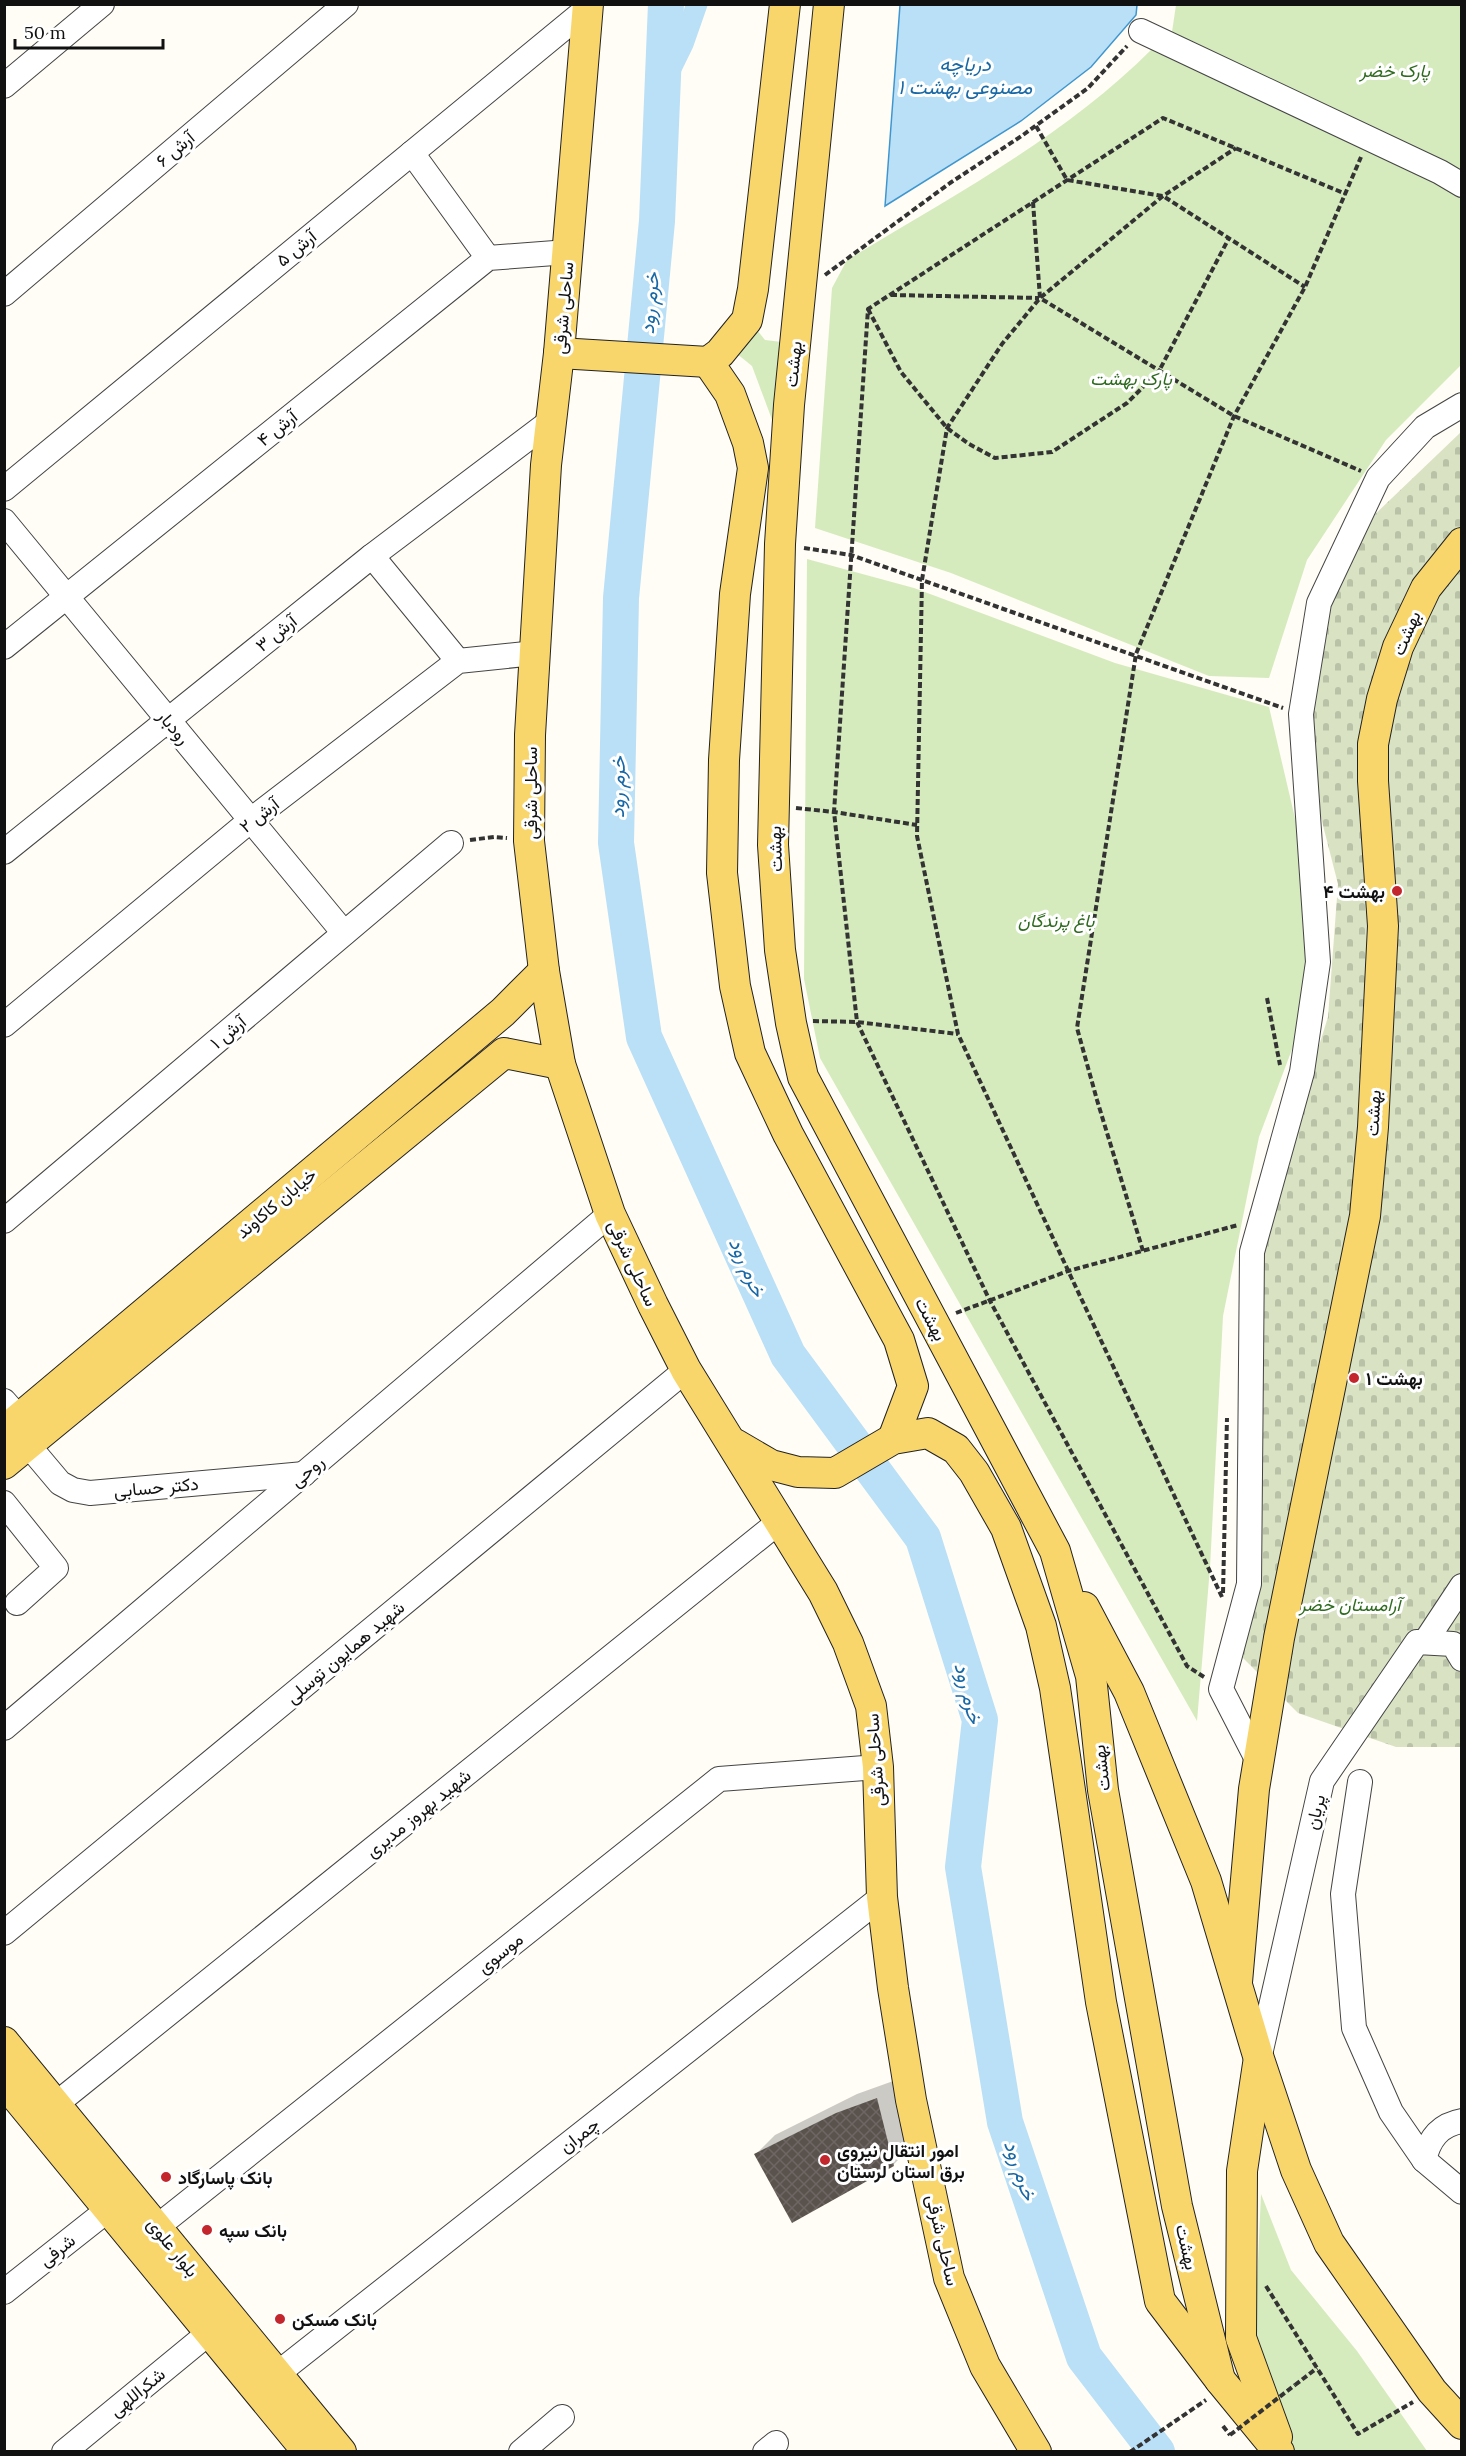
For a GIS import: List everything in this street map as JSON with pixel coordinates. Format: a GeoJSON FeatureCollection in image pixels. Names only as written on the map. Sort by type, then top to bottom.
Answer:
{"type":"FeatureCollection","features":[{"type":"Feature","properties":{"kind":"main road"},"geometry":{"type":"LineString","coordinates":[[559,353],[708,362],[720,352],[747,320],[753,289],[785,4]]}},
{"type":"Feature","properties":{"kind":"main road","name":"بهشت"},"geometry":{"type":"LineString","coordinates":[[829,4],[789,405],[780,544],[773,845],[780,950],[791,1023],[803,1077],[1055,1551],[1091,1676],[1103,1790],[1213,2390]]}},
{"type":"Feature","properties":{"kind":"main road","name":"ساحلی شرقی"},"geometry":{"type":"LineString","coordinates":[[588,6],[559,353],[546,465],[530,735],[529,841],[544,971],[560,1065],[610,1214],[686,1371],[824,1592],[848,1643],[871,1706],[878,1767],[882,1898],[893,1988],[911,2100],[949,2278],[985,2366],[1036,2451]]}},
{"type":"Feature","properties":{"kind":"main road"},"geometry":{"type":"LineString","coordinates":[[753,289],[755,304],[761,312],[768,315],[786,312],[800,296]]}},
{"type":"Feature","properties":{"kind":"main road"},"geometry":{"type":"LineString","coordinates":[[708,362],[730,394],[780,544]]}},
{"type":"Feature","properties":{"kind":"main road"},"geometry":{"type":"LineString","coordinates":[[732,1443],[771,1465],[798,1472],[835,1473],[883,1445],[914,1386],[899,1340],[788,1134],[750,1053],[735,986],[722,873],[728,680],[735,594],[753,468]]}},
{"type":"Feature","properties":{"kind":"main road","name":"بهشت"},"geometry":{"type":"LineString","coordinates":[[1237,1982],[1258,1761],[1279,1638],[1365,1216],[1373,1127],[1383,926],[1373,781],[1373,744],[1382,699],[1398,647],[1426,588],[1461,543]]}},
{"type":"Feature","properties":{"kind":"main road","name":"خیابان کاکاوند"},"geometry":{"type":"LineString","coordinates":[[4,1464],[12,1426],[503,1012],[544,971]]}},
{"type":"Feature","properties":{"kind":"main road"},"geometry":{"type":"LineString","coordinates":[[486,1026],[497,1023],[507,1030],[511,1038],[504,1053],[560,1065]]}},
{"type":"Feature","properties":{"kind":"main road","name":"خیابان کاکاوند"},"geometry":{"type":"LineString","coordinates":[[12,1426],[504,1053]]}},
{"type":"Feature","properties":{"kind":"main road"},"geometry":{"type":"LineString","coordinates":[[788,1134],[803,1077]]}},
{"type":"Feature","properties":{"kind":"main road","name":"بهشت"},"geometry":{"type":"LineString","coordinates":[[883,1445],[928,1433],[956,1449],[974,1472],[1006,1528],[1041,1626],[1055,1688],[1101,2002],[1160,2301],[1213,2390]]}},
{"type":"Feature","properties":{"kind":"main road"},"geometry":{"type":"LineString","coordinates":[[1055,1551],[1129,1692],[1206,1881],[1259,2059],[1296,2170],[1329,2243],[1432,2391],[1461,2424]]}},
{"type":"Feature","properties":{"kind":"main road","name":"بلوار علوی"},"geometry":{"type":"LineString","coordinates":[[4,2042],[341,2451]]}},
{"type":"Feature","properties":{"kind":"main road"},"geometry":{"type":"LineString","coordinates":[[1259,2059],[1242,2171],[1241,2338],[1281,2451]]}},
{"type":"Feature","properties":{"kind":"main road","name":"بلوار علوی"},"geometry":{"type":"LineString","coordinates":[[4,2082],[210,2332],[300,2449]]}},
{"type":"Feature","properties":{"kind":"main road"},"geometry":{"type":"LineString","coordinates":[[1242,2171],[1248,2161],[1257,2154],[1269,2152],[1280,2154],[1296,2170]]}},
{"type":"Feature","properties":{"kind":"main road"},"geometry":{"type":"LineString","coordinates":[[1213,2390],[1281,2451]]}},
{"type":"Feature","properties":{"kind":"street"},"geometry":{"type":"LineString","coordinates":[[4,86],[102,4]]}},
{"type":"Feature","properties":{"kind":"street","name":"آرش ۶"},"geometry":{"type":"LineString","coordinates":[[4,294],[346,4]]}},
{"type":"Feature","properties":{"kind":"street","name":"آرش ۵"},"geometry":{"type":"LineString","coordinates":[[4,489],[588,6]]}},
{"type":"Feature","properties":{"kind":"street"},"geometry":{"type":"LineString","coordinates":[[1142,31],[1440,172],[1461,185]]}},
{"type":"Feature","properties":{"kind":"street"},"geometry":{"type":"LineString","coordinates":[[412,153],[488,258],[568,252]]}},
{"type":"Feature","properties":{"kind":"street","name":"آرش ۴"},"geometry":{"type":"LineString","coordinates":[[4,647],[488,258]]}},
{"type":"Feature","properties":{"kind":"street"},"geometry":{"type":"LineString","coordinates":[[1258,1761],[1221,1689],[1249,1584],[1252,1252],[1302,1072],[1318,962],[1301,714],[1319,603],[1378,478],[1425,427],[1461,405]]}},
{"type":"Feature","properties":{"kind":"street","name":"آرش ۳"},"geometry":{"type":"LineString","coordinates":[[4,852],[372,556],[552,420]]}},
{"type":"Feature","properties":{"kind":"street","name":"رودبار"},"geometry":{"type":"LineString","coordinates":[[4,521],[344,933]]}},
{"type":"Feature","properties":{"kind":"street"},"geometry":{"type":"LineString","coordinates":[[372,556],[458,661],[535,653]]}},
{"type":"Feature","properties":{"kind":"street","name":"آرش ۲"},"geometry":{"type":"LineString","coordinates":[[4,1025],[251,820],[458,661]]}},
{"type":"Feature","properties":{"kind":"street","name":"آرش ۱"},"geometry":{"type":"LineString","coordinates":[[4,1221],[451,843]]}},
{"type":"Feature","properties":{"kind":"street","name":"روحی"},"geometry":{"type":"LineString","coordinates":[[4,1728],[610,1214]]}},
{"type":"Feature","properties":{"kind":"street","name":"شهید همایون توسلی"},"geometry":{"type":"LineString","coordinates":[[4,1933],[686,1371]]}},
{"type":"Feature","properties":{"kind":"street","name":"دکتر حسابی"},"geometry":{"type":"LineString","coordinates":[[12,1426],[60,1483],[73,1490],[90,1493],[304,1474]]}},
{"type":"Feature","properties":{"kind":"street"},"geometry":{"type":"LineString","coordinates":[[4,1503],[56,1568],[17,1603]]}},
{"type":"Feature","properties":{"kind":"street","name":"شهید بهروز مدیری"},"geometry":{"type":"LineString","coordinates":[[56,2104],[780,1521]]}},
{"type":"Feature","properties":{"kind":"street","name":"پریان"},"geometry":{"type":"LineString","coordinates":[[1259,2059],[1322,1781],[1418,1642],[1425,1641],[1461,1586]]}},
{"type":"Feature","properties":{"kind":"street"},"geometry":{"type":"LineString","coordinates":[[1425,1641],[1453,1644],[1461,1659]]}},
{"type":"Feature","properties":{"kind":"street","name":"موسوی"},"geometry":{"type":"LineString","coordinates":[[156,2227],[719,1779],[878,1767]]}},
{"type":"Feature","properties":{"kind":"street"},"geometry":{"type":"LineString","coordinates":[[1360,1782],[1343,1894],[1354,2028],[1391,2112],[1424,2160],[1461,2192]]}},
{"type":"Feature","properties":{"kind":"street","name":"چمران"},"geometry":{"type":"LineString","coordinates":[[277,2373],[882,1898]]}},
{"type":"Feature","properties":{"kind":"street"},"geometry":{"type":"LineString","coordinates":[[1424,2160],[1428,2142],[1449,2123],[1461,2121]]}},
{"type":"Feature","properties":{"kind":"street","name":"شرفی"},"geometry":{"type":"LineString","coordinates":[[4,2292],[109,2209]]}},
{"type":"Feature","properties":{"kind":"street","name":"شکراللهی"},"geometry":{"type":"LineString","coordinates":[[66,2451],[210,2332]]}},
{"type":"Feature","properties":{"kind":"street"},"geometry":{"type":"LineString","coordinates":[[521,2451],[562,2417]]}},
{"type":"Feature","properties":{"kind":"path"},"geometry":{"type":"LineString","coordinates":[[800,296],[950,183],[1036,126],[1088,88],[1142,31]]}},
{"type":"Feature","properties":{"kind":"path"},"geometry":{"type":"LineString","coordinates":[[868,309],[1164,118],[1346,194]]}},
{"type":"Feature","properties":{"kind":"path"},"geometry":{"type":"LineString","coordinates":[[1036,126],[1067,180]]}},
{"type":"Feature","properties":{"kind":"path"},"geometry":{"type":"LineString","coordinates":[[1143,1251],[1077,1028],[1136,654],[1234,416],[1305,287],[1369,139]]}},
{"type":"Feature","properties":{"kind":"path"},"geometry":{"type":"LineString","coordinates":[[1222,1597],[958,1034],[916,836],[922,580],[947,428],[1002,344],[1040,298],[1163,196],[1236,148]]}},
{"type":"Feature","properties":{"kind":"path"},"geometry":{"type":"LineString","coordinates":[[1067,180],[1163,196],[1305,287]]}},
{"type":"Feature","properties":{"kind":"path"},"geometry":{"type":"LineString","coordinates":[[1033,202],[1040,298]]}},
{"type":"Feature","properties":{"kind":"path"},"geometry":{"type":"LineString","coordinates":[[868,309],[901,372],[947,428],[969,444],[995,458],[1052,452],[1127,403],[1159,371],[1229,238]]}},
{"type":"Feature","properties":{"kind":"path"},"geometry":{"type":"LineString","coordinates":[[890,295],[1040,298],[1234,416],[1378,478]]}},
{"type":"Feature","properties":{"kind":"path"},"geometry":{"type":"LineString","coordinates":[[868,309],[834,812],[857,1022],[990,1300],[1187,1666],[1221,1689]]}},
{"type":"Feature","properties":{"kind":"path"},"geometry":{"type":"LineString","coordinates":[[780,544],[851,555],[1301,714]]}},
{"type":"Feature","properties":{"kind":"path"},"geometry":{"type":"LineString","coordinates":[[774,806],[834,812],[917,825]]}},
{"type":"Feature","properties":{"kind":"path"},"geometry":{"type":"LineString","coordinates":[[451,843],[495,837],[529,841]]}},
{"type":"Feature","properties":{"kind":"path"},"geometry":{"type":"LineString","coordinates":[[803,1021],[857,1022],[958,1034]]}},
{"type":"Feature","properties":{"kind":"path"},"geometry":{"type":"LineString","coordinates":[[932,1321],[1068,1271],[1242,1224]]}},
{"type":"Feature","properties":{"kind":"path"},"geometry":{"type":"LineString","coordinates":[[1264,2282],[1358,2434],[1432,2391]]}},
{"type":"Feature","properties":{"kind":"path"},"geometry":{"type":"LineString","coordinates":[[1230,2435],[1317,2367]]}},
{"type":"Feature","properties":{"kind":"path"},"geometry":{"type":"LineString","coordinates":[[1130,2451],[1213,2390]]}},
{"type":"Feature","properties":{"kind":"green space","name":"پارک خضر"},"geometry":{"type":"Polygon","coordinates":[[[1176,5],[1461,5],[1461,174],[1288,98],[1172,32],[1176,5]]]}},
{"type":"Feature","properties":{"kind":"green space","name":"پارک بهشت"},"geometry":{"type":"Polygon","coordinates":[[[1152,49],[1461,191],[1461,365],[1386,440],[1307,560],[1269,678],[1209,676],[951,573],[815,528],[832,288],[847,260],[1045,138],[1118,81],[1152,49]]]}},
{"type":"Feature","properties":{"kind":"green space"},"geometry":{"type":"Polygon","coordinates":[[[757,330],[765,340],[782,342],[774,425],[752,366],[731,349],[757,330]]]}},
{"type":"Feature","properties":{"kind":"green space","name":"آرامستان خضر"},"geometry":{"type":"Polygon","coordinates":[[[1461,432],[1461,1747],[1396,1747],[1298,1713],[1235,1650],[1264,1222],[1328,1017],[1338,884],[1294,712],[1346,542],[1461,432]]]}},
{"type":"Feature","properties":{"kind":"green space","name":"باغ پرندگان"},"geometry":{"type":"Polygon","coordinates":[[[807,559],[914,588],[1115,663],[1269,707],[1308,874],[1303,1020],[1259,1137],[1223,1316],[1210,1568],[1197,1721],[820,1058],[804,979],[807,559]]]}},
{"type":"Feature","properties":{"kind":"green space"},"geometry":{"type":"Polygon","coordinates":[[[1261,2194],[1291,2270],[1357,2351],[1427,2451],[1295,2451],[1289,2442],[1255,2329],[1261,2194]]]}},
{"type":"Feature","properties":{"kind":"water","name":"دریاچه مصنوعی بهشت ۱"},"geometry":{"type":"Polygon","coordinates":[[[900,4],[1137,5],[1136,15],[1091,67],[1021,121],[885,206],[900,4]]]}},
{"type":"Feature","properties":{"kind":"building","name":"امور انتقال نیروی برق استان لرستان"},"geometry":{"type":"Polygon","coordinates":[[[877,2098],[894,2166],[792,2223],[754,2154],[836,2113],[877,2098]]]}},
{"type":"Feature","properties":{"kind":"waterway","name":"خرم رود"},"geometry":{"type":"LineString","coordinates":[[666,4],[657,221],[621,598],[616,843],[644,1037],[788,1355],[923,1538],[980,1720],[963,1867],[1005,2122],[1084,2357],[1157,2452]]}},
{"type":"Feature","properties":{"kind":"waterway"},"geometry":{"type":"LineString","coordinates":[[663,85],[683,44],[697,4]]}},
{"type":"Feature","properties":{"kind":"place","name":"بهشت ۴"},"geometry":{"type":"Point","coordinates":[1397,891]}},
{"type":"Feature","properties":{"kind":"place","name":"بهشت ۱"},"geometry":{"type":"Point","coordinates":[1354,1378]}},
{"type":"Feature","properties":{"kind":"place","name":"امور انتقال نیروی برق استان لرستان"},"geometry":{"type":"Point","coordinates":[825,2160]}},
{"type":"Feature","properties":{"kind":"place","name":"بانک پاسارگاد"},"geometry":{"type":"Point","coordinates":[166,2177]}},
{"type":"Feature","properties":{"kind":"place","name":"بانک سپه"},"geometry":{"type":"Point","coordinates":[207,2230]}},
{"type":"Feature","properties":{"kind":"place","name":"بانک مسکن"},"geometry":{"type":"Point","coordinates":[280,2319]}}]}
